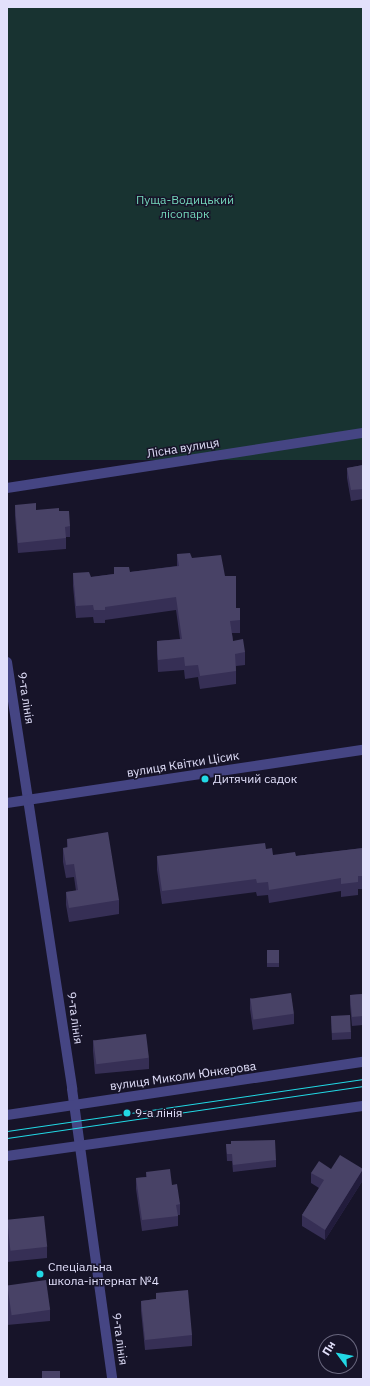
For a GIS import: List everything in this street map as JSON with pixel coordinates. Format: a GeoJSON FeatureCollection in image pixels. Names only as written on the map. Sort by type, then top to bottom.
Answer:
{"type":"FeatureCollection","features":[{"type":"Feature","properties":{"kind":"street","name":"Лісна вулиця"},"geometry":{"type":"LineString","coordinates":[[7,488],[363,433]]}},
{"type":"Feature","properties":{"kind":"street","name":"9-та лінія"},"geometry":{"type":"LineString","coordinates":[[7,662],[74,1105],[112,1379]]}},
{"type":"Feature","properties":{"kind":"street","name":"вулиця Квітки Цісик"},"geometry":{"type":"LineString","coordinates":[[7,803],[363,750]]}},
{"type":"Feature","properties":{"kind":"street","name":"вулиця Миколи Юнкерова"},"geometry":{"type":"LineString","coordinates":[[7,1115],[363,1062]]}},
{"type":"Feature","properties":{"kind":"street"},"geometry":{"type":"LineString","coordinates":[[7,1156],[363,1106]]}},
{"type":"Feature","properties":{"kind":"green space","name":"Пуща-Водицький лісопарк"},"geometry":{"type":"Polygon","coordinates":[[[7,7],[363,7],[363,460],[7,460],[7,7]]]}},
{"type":"Feature","properties":{"kind":"building"},"geometry":{"type":"Polygon","coordinates":[[[363,465],[363,489],[351,490],[347,468],[363,465]]]}},
{"type":"Feature","properties":{"kind":"building"},"geometry":{"type":"Polygon","coordinates":[[[36,503],[36,510],[59,508],[59,511],[69,511],[70,526],[65,527],[66,538],[18,543],[15,505],[36,503]]]}},
{"type":"Feature","properties":{"kind":"building"},"geometry":{"type":"Polygon","coordinates":[[[190,553],[192,558],[221,555],[225,576],[236,576],[236,608],[240,608],[240,620],[230,621],[233,641],[243,639],[245,652],[235,654],[236,671],[200,676],[198,665],[185,666],[184,657],[158,660],[157,641],[182,639],[176,597],[105,607],[105,610],[94,610],[93,605],[76,606],[73,573],[89,572],[91,577],[114,574],[114,567],[129,567],[130,572],[179,566],[177,554],[190,553]]]}},
{"type":"Feature","properties":{"kind":"building"},"geometry":{"type":"Polygon","coordinates":[[[108,832],[119,900],[69,908],[66,892],[78,890],[74,864],[66,865],[63,848],[68,847],[67,839],[108,832]]]}},
{"type":"Feature","properties":{"kind":"building"},"geometry":{"type":"Polygon","coordinates":[[[265,843],[266,849],[272,848],[273,855],[295,852],[296,856],[363,848],[363,876],[358,876],[358,882],[341,884],[341,878],[269,890],[268,882],[257,883],[256,879],[162,891],[157,856],[265,843]]]}},
{"type":"Feature","properties":{"kind":"building"},"geometry":{"type":"Polygon","coordinates":[[[267,950],[279,950],[279,963],[267,963],[267,950]]]}},
{"type":"Feature","properties":{"kind":"building"},"geometry":{"type":"Polygon","coordinates":[[[291,993],[294,1014],[253,1020],[250,999],[291,993]]]}},
{"type":"Feature","properties":{"kind":"building"},"geometry":{"type":"Polygon","coordinates":[[[363,994],[363,1016],[352,1017],[350,995],[363,994]]]}},
{"type":"Feature","properties":{"kind":"building"},"geometry":{"type":"Polygon","coordinates":[[[350,1015],[351,1032],[332,1033],[331,1016],[350,1015]]]}},
{"type":"Feature","properties":{"kind":"building"},"geometry":{"type":"Polygon","coordinates":[[[146,1034],[149,1058],[96,1064],[93,1040],[146,1034]]]}},
{"type":"Feature","properties":{"kind":"building"},"geometry":{"type":"Polygon","coordinates":[[[275,1140],[276,1160],[233,1165],[232,1154],[227,1154],[226,1144],[231,1144],[231,1141],[275,1140]]]}},
{"type":"Feature","properties":{"kind":"building"},"geometry":{"type":"Polygon","coordinates":[[[340,1155],[363,1169],[325,1230],[302,1215],[324,1180],[311,1173],[319,1161],[331,1169],[340,1155]]]}},
{"type":"Feature","properties":{"kind":"building"},"geometry":{"type":"Polygon","coordinates":[[[170,1169],[172,1185],[177,1184],[180,1204],[176,1205],[178,1216],[142,1220],[136,1178],[147,1177],[146,1172],[170,1169]]]}},
{"type":"Feature","properties":{"kind":"building"},"geometry":{"type":"Polygon","coordinates":[[[44,1216],[47,1247],[10,1251],[7,1220],[44,1216]]]}},
{"type":"Feature","properties":{"kind":"building"},"geometry":{"type":"Polygon","coordinates":[[[46,1280],[50,1310],[12,1315],[7,1285],[46,1280]]]}},
{"type":"Feature","properties":{"kind":"building"},"geometry":{"type":"Polygon","coordinates":[[[188,1290],[192,1335],[145,1340],[141,1301],[156,1299],[156,1293],[188,1290]]]}},
{"type":"Feature","properties":{"kind":"building"},"geometry":{"type":"Polygon","coordinates":[[[42,1371],[60,1371],[60,1379],[42,1379],[42,1371]]]}},
{"type":"Feature","properties":{"kind":"tram line"},"geometry":{"type":"LineString","coordinates":[[7,1131],[363,1079]]}},
{"type":"Feature","properties":{"kind":"tram line"},"geometry":{"type":"LineString","coordinates":[[7,1138],[363,1086]]}},
{"type":"Feature","properties":{"kind":"place","name":"Дитячий садок"},"geometry":{"type":"Point","coordinates":[205,779]}},
{"type":"Feature","properties":{"kind":"place","name":"9-а лінія"},"geometry":{"type":"Point","coordinates":[127,1113]}},
{"type":"Feature","properties":{"kind":"place","name":"Спеціальна школа-інтернат №4"},"geometry":{"type":"Point","coordinates":[40,1274]}}]}
